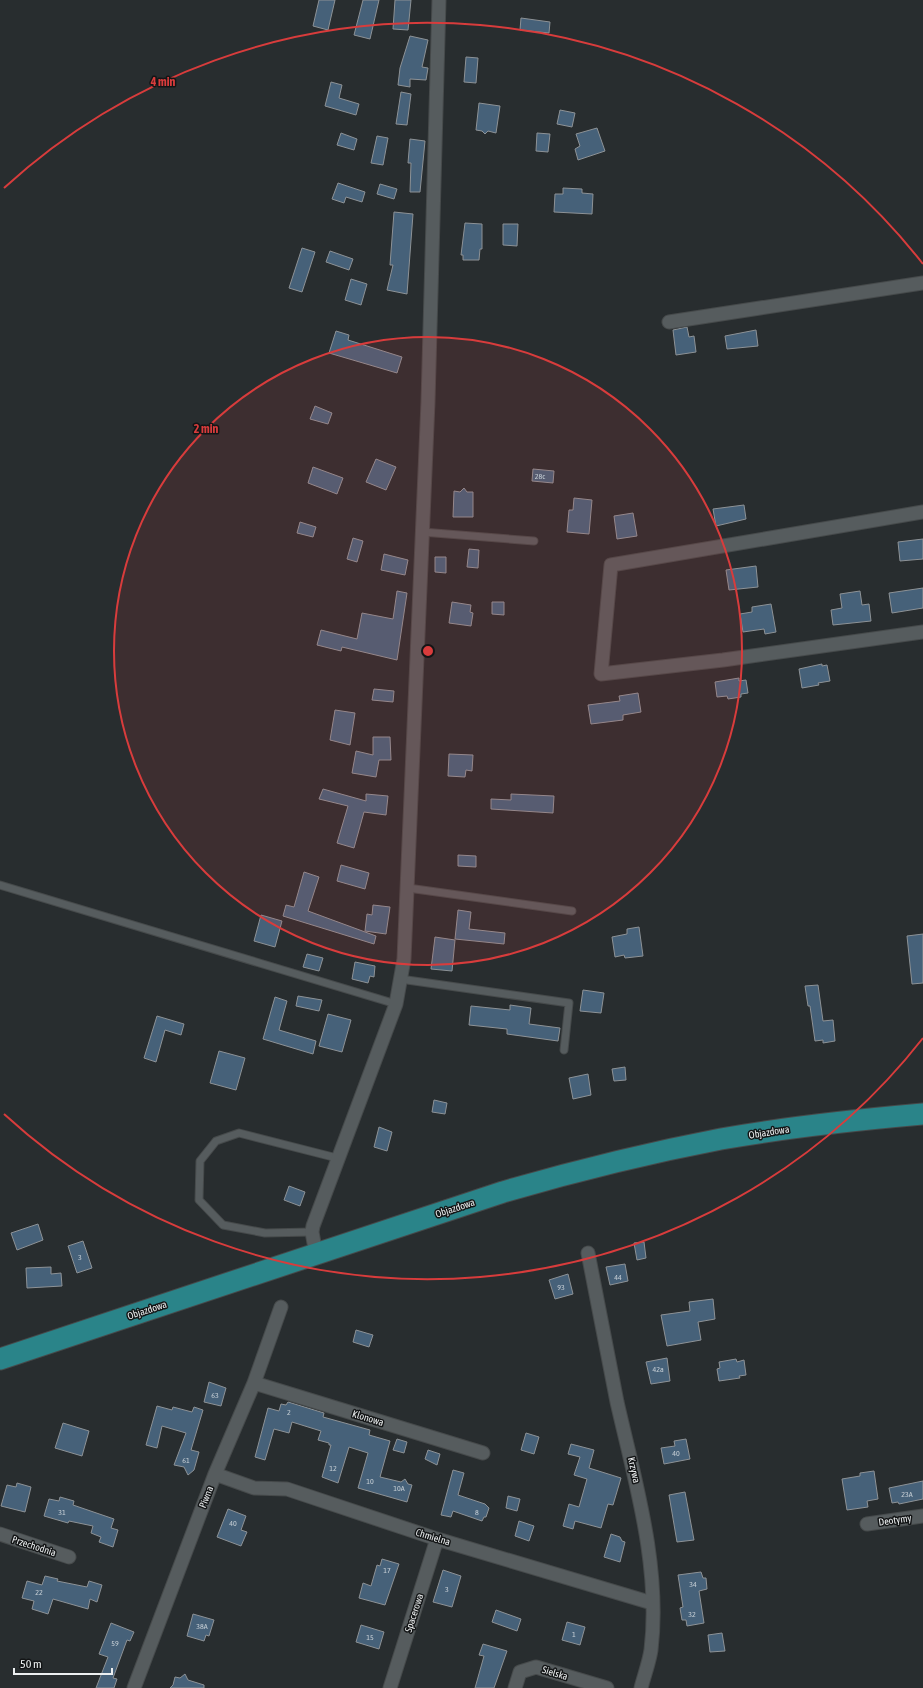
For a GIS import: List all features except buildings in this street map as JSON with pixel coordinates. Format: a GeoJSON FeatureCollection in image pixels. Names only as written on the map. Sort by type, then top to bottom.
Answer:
{"type":"FeatureCollection","features":[{"type":"Feature","properties":{"kind":"main road","name":"Objazdowa"},"geometry":{"type":"LineString","coordinates":[[0,1359],[504,1192],[610,1163],[722,1139],[840,1121],[923,1114]]}},
{"type":"Feature","properties":{"kind":"street"},"geometry":{"type":"LineString","coordinates":[[316,1254],[312,1232],[337,1158],[396,1004],[404,959],[422,532],[439,0]]}},
{"type":"Feature","properties":{"kind":"street"},"geometry":{"type":"LineString","coordinates":[[669,322],[923,283]]}},
{"type":"Feature","properties":{"kind":"street"},"geometry":{"type":"LineString","coordinates":[[923,512],[610,565],[601,674],[723,660],[923,632]]}},
{"type":"Feature","properties":{"kind":"street","name":"Krzywa"},"geometry":{"type":"LineString","coordinates":[[588,1253],[618,1402],[641,1499],[652,1603],[651,1650],[641,1688]]}},
{"type":"Feature","properties":{"kind":"street","name":"Piwna"},"geometry":{"type":"LineString","coordinates":[[134,1688],[215,1474],[254,1383],[281,1306]]}},
{"type":"Feature","properties":{"kind":"street","name":"Klonowa"},"geometry":{"type":"LineString","coordinates":[[254,1383],[483,1453]]}},
{"type":"Feature","properties":{"kind":"street","name":"Chmielna"},"geometry":{"type":"LineString","coordinates":[[215,1474],[254,1488],[287,1489],[437,1539],[652,1603]]}},
{"type":"Feature","properties":{"kind":"street","name":"Deotymy"},"geometry":{"type":"LineString","coordinates":[[867,1524],[923,1516]]}},
{"type":"Feature","properties":{"kind":"street","name":"Przechodnia"},"geometry":{"type":"LineString","coordinates":[[0,1534],[69,1557]]}},
{"type":"Feature","properties":{"kind":"street","name":"Spacerowa"},"geometry":{"type":"LineString","coordinates":[[390,1688],[437,1539]]}},
{"type":"Feature","properties":{"kind":"street","name":"Sielska"},"geometry":{"type":"LineString","coordinates":[[516,1688],[520,1672],[536,1667],[607,1688]]}},
{"type":"Feature","properties":{"kind":"lane"},"geometry":{"type":"LineString","coordinates":[[422,532],[534,541]]}},
{"type":"Feature","properties":{"kind":"lane"},"geometry":{"type":"LineString","coordinates":[[0,885],[396,1004]]}},
{"type":"Feature","properties":{"kind":"lane"},"geometry":{"type":"LineString","coordinates":[[408,888],[572,911]]}},
{"type":"Feature","properties":{"kind":"lane"},"geometry":{"type":"LineString","coordinates":[[400,979],[569,1003],[564,1050]]}},
{"type":"Feature","properties":{"kind":"lane"},"geometry":{"type":"LineString","coordinates":[[312,1232],[265,1233],[223,1225],[199,1200],[200,1161],[216,1141],[239,1133],[337,1158]]}}]}
